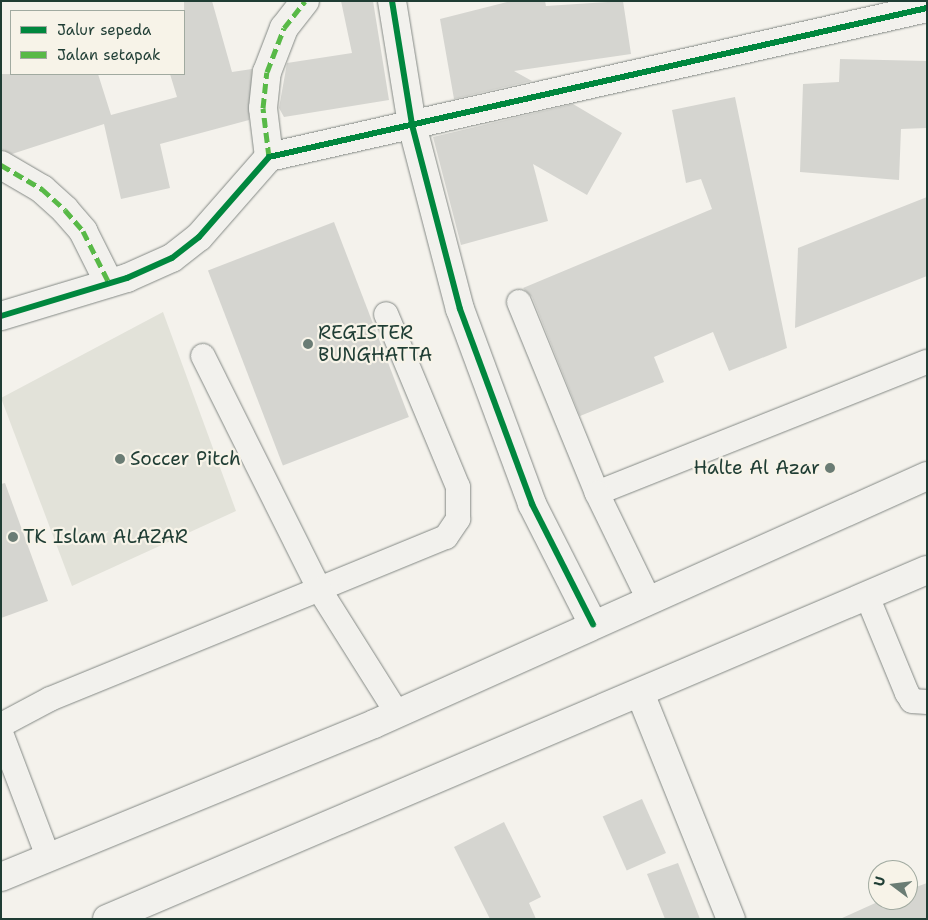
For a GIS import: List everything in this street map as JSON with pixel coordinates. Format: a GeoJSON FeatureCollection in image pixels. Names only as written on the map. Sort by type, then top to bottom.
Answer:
{"type":"FeatureCollection","features":[{"type":"Feature","properties":{"kind":"street"},"geometry":{"type":"LineString","coordinates":[[269,157],[264,130],[267,72],[284,28],[306,1]]}},
{"type":"Feature","properties":{"kind":"street"},"geometry":{"type":"LineString","coordinates":[[392,1],[412,125],[464,318],[532,504],[593,624]]}},
{"type":"Feature","properties":{"kind":"street"},"geometry":{"type":"LineString","coordinates":[[1,316],[109,283],[172,258],[199,237],[269,157],[927,8]]}},
{"type":"Feature","properties":{"kind":"street"},"geometry":{"type":"LineString","coordinates":[[1,165],[42,189],[65,210],[83,231],[109,283]]}},
{"type":"Feature","properties":{"kind":"street"},"geometry":{"type":"LineString","coordinates":[[1,877],[385,719],[593,624],[927,476]]}},
{"type":"Feature","properties":{"kind":"street"},"geometry":{"type":"LineString","coordinates":[[107,919],[927,570]]}},
{"type":"Feature","properties":{"kind":"street"},"geometry":{"type":"LineString","coordinates":[[640,693],[731,919]]}},
{"type":"Feature","properties":{"kind":"lane"},"geometry":{"type":"LineString","coordinates":[[519,302],[597,493],[649,600]]}},
{"type":"Feature","properties":{"kind":"lane"},"geometry":{"type":"LineString","coordinates":[[1,725],[50,699],[446,537],[458,519],[458,487],[386,314]]}},
{"type":"Feature","properties":{"kind":"lane"},"geometry":{"type":"LineString","coordinates":[[203,356],[385,719]]}},
{"type":"Feature","properties":{"kind":"lane"},"geometry":{"type":"LineString","coordinates":[[597,493],[927,362]]}},
{"type":"Feature","properties":{"kind":"lane"},"geometry":{"type":"LineString","coordinates":[[867,596],[907,693],[912,701],[927,702]]}},
{"type":"Feature","properties":{"kind":"lane"},"geometry":{"type":"LineString","coordinates":[[1,733],[48,857]]}},
{"type":"Feature","properties":{"kind":"shaded area","name":"Soccer Pitch"},"geometry":{"type":"Polygon","coordinates":[[[163,312],[236,511],[72,586],[1,398],[163,312]]]}},
{"type":"Feature","properties":{"kind":"building"},"geometry":{"type":"Polygon","coordinates":[[[184,1],[212,1],[232,72],[252,69],[249,120],[160,144],[170,188],[121,199],[104,124],[12,154],[1,149],[1,74],[98,75],[111,115],[177,97],[170,75],[185,75],[184,1]]]}},
{"type":"Feature","properties":{"kind":"building"},"geometry":{"type":"Polygon","coordinates":[[[341,1],[373,1],[389,100],[284,117],[279,108],[287,63],[352,53],[341,1]]]}},
{"type":"Feature","properties":{"kind":"building"},"geometry":{"type":"Polygon","coordinates":[[[511,1],[545,1],[546,6],[623,1],[631,54],[514,71],[532,81],[454,99],[440,19],[511,1]]]}},
{"type":"Feature","properties":{"kind":"building"},"geometry":{"type":"Polygon","coordinates":[[[840,59],[927,61],[927,128],[901,129],[899,180],[800,172],[803,84],[839,82],[840,59]]]}},
{"type":"Feature","properties":{"kind":"building"},"geometry":{"type":"Polygon","coordinates":[[[735,97],[787,348],[729,371],[713,332],[654,357],[664,382],[580,416],[532,297],[523,288],[712,209],[701,179],[686,183],[672,110],[735,97]]]}},
{"type":"Feature","properties":{"kind":"building"},"geometry":{"type":"Polygon","coordinates":[[[573,104],[622,133],[587,195],[533,164],[548,221],[461,245],[433,137],[573,104]]]}},
{"type":"Feature","properties":{"kind":"building"},"geometry":{"type":"Polygon","coordinates":[[[927,197],[927,276],[795,328],[798,248],[927,197]]]}},
{"type":"Feature","properties":{"kind":"building","name":"REGISTER BUNGHATTA"},"geometry":{"type":"Polygon","coordinates":[[[334,222],[409,417],[283,465],[208,270],[334,222]]]}},
{"type":"Feature","properties":{"kind":"building","name":"TK Islam ALAZAR"},"geometry":{"type":"Polygon","coordinates":[[[5,483],[48,601],[1,618],[1,484],[5,483]]]}},
{"type":"Feature","properties":{"kind":"building"},"geometry":{"type":"Polygon","coordinates":[[[642,799],[666,853],[627,870],[603,816],[642,799]]]}},
{"type":"Feature","properties":{"kind":"building"},"geometry":{"type":"Polygon","coordinates":[[[504,822],[541,897],[529,903],[536,919],[490,919],[454,847],[504,822]]]}},
{"type":"Feature","properties":{"kind":"building"},"geometry":{"type":"Polygon","coordinates":[[[678,863],[700,919],[665,919],[647,874],[678,863]]]}},
{"type":"Feature","properties":{"kind":"building"},"geometry":{"type":"Polygon","coordinates":[[[927,883],[927,919],[840,919],[868,906],[868,910],[918,910],[918,886],[927,883]]]}},
{"type":"Feature","properties":{"kind":"marked path"},"geometry":{"type":"LineString","coordinates":[[269,157],[263,108],[267,72],[284,28],[305,1]]}},
{"type":"Feature","properties":{"kind":"marked path"},"geometry":{"type":"LineString","coordinates":[[1,165],[42,189],[65,210],[83,231],[109,283]]}},
{"type":"Feature","properties":{"kind":"cycle path"},"geometry":{"type":"LineString","coordinates":[[392,1],[412,125],[460,309],[532,504],[593,624]]}},
{"type":"Feature","properties":{"kind":"cycle path"},"geometry":{"type":"LineString","coordinates":[[1,316],[127,278],[172,258],[199,237],[269,157],[927,8]]}},
{"type":"Feature","properties":{"kind":"place","name":"REGISTER BUNGHATTA"},"geometry":{"type":"Point","coordinates":[308,344]}},
{"type":"Feature","properties":{"kind":"place","name":"Soccer Pitch"},"geometry":{"type":"Point","coordinates":[120,459]}},
{"type":"Feature","properties":{"kind":"place","name":"Halte Al Azar"},"geometry":{"type":"Point","coordinates":[830,468]}},
{"type":"Feature","properties":{"kind":"place","name":"TK Islam ALAZAR"},"geometry":{"type":"Point","coordinates":[13,537]}}]}
